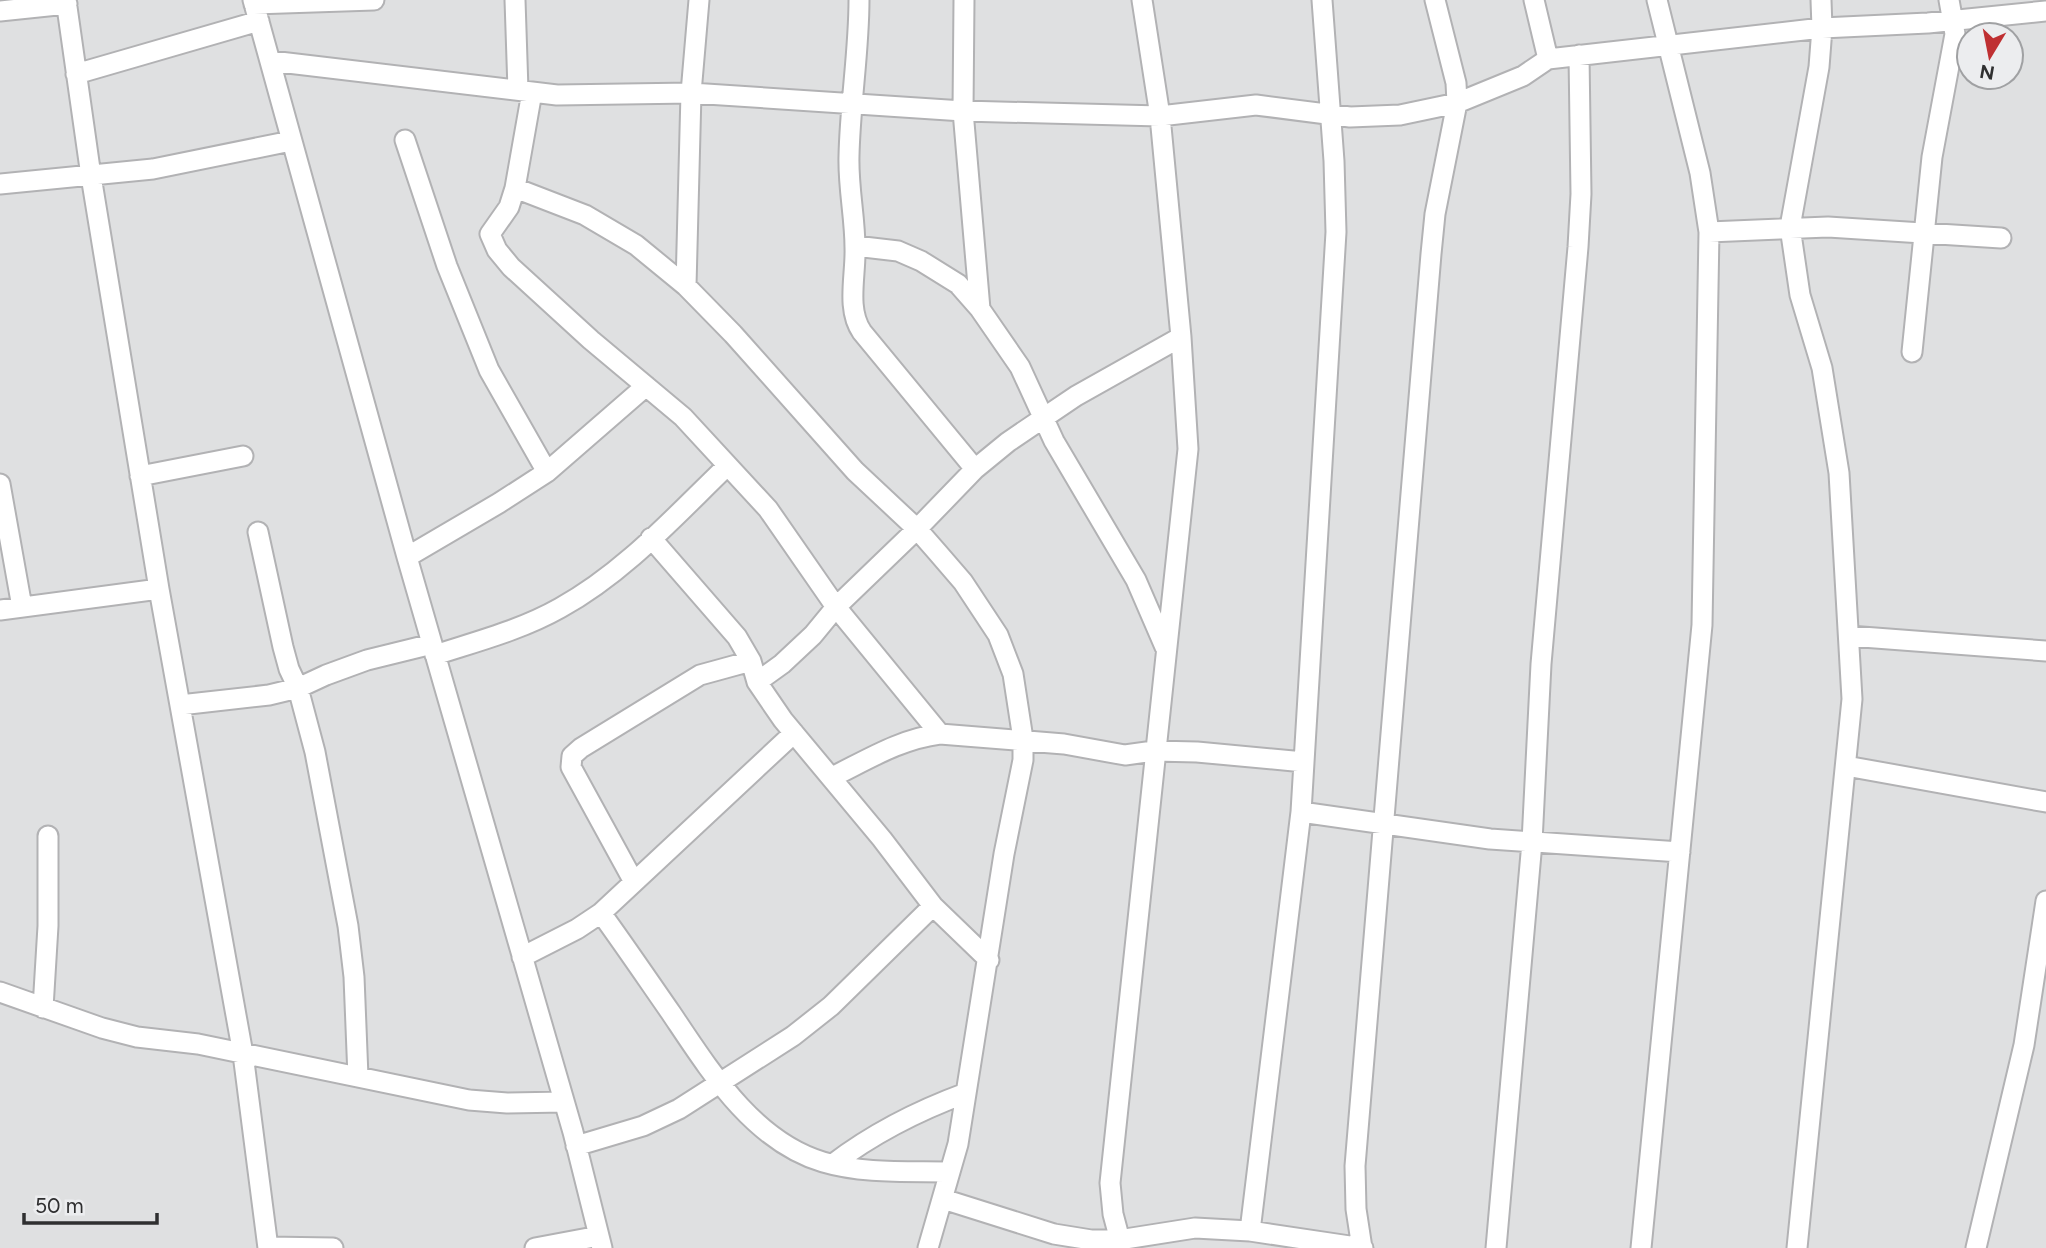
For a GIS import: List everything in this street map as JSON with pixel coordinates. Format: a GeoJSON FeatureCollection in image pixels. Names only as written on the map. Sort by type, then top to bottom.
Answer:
{"type":"FeatureCollection","features":[{"type":"Feature","properties":{"kind":"street"},"geometry":{"type":"LineString","coordinates":[[76,74],[255,8],[374,0]]}},
{"type":"Feature","properties":{"kind":"street"},"geometry":{"type":"LineString","coordinates":[[515,0],[525,91],[515,188],[509,206],[490,234],[497,250],[511,267],[591,340],[683,417],[768,509],[835,607],[940,734]]}},
{"type":"Feature","properties":{"kind":"street"},"geometry":{"type":"LineString","coordinates":[[686,286],[691,93],[699,0]]}},
{"type":"Feature","properties":{"kind":"street"},"geometry":{"type":"LineString","coordinates":[[859,0],[851,104],[849,187],[855,246],[853,311],[856,323],[975,469]]}},
{"type":"Feature","properties":{"kind":"street"},"geometry":{"type":"LineString","coordinates":[[964,0],[963,111],[980,309]]}},
{"type":"Feature","properties":{"kind":"street"},"geometry":{"type":"LineString","coordinates":[[1121,1244],[1113,1214],[1110,1183],[1188,449],[1181,337],[1160,116],[1142,0]]}},
{"type":"Feature","properties":{"kind":"street"},"geometry":{"type":"LineString","coordinates":[[1250,1231],[1301,812],[1336,232],[1322,0]]}},
{"type":"Feature","properties":{"kind":"street"},"geometry":{"type":"LineString","coordinates":[[943,1199],[1054,1234],[1121,1244],[1150,1242],[1195,1228],[1250,1231],[1363,1248],[1356,1209],[1355,1166],[1383,823],[1435,214],[1457,103],[1456,83],[1435,0]]}},
{"type":"Feature","properties":{"kind":"street"},"geometry":{"type":"LineString","coordinates":[[1534,0],[1548,60]]}},
{"type":"Feature","properties":{"kind":"street"},"geometry":{"type":"LineString","coordinates":[[1641,1248],[1702,625],[1709,232],[1700,173],[1657,0]]}},
{"type":"Feature","properties":{"kind":"street"},"geometry":{"type":"LineString","coordinates":[[1797,1248],[1853,699],[1839,474],[1822,368],[1800,295],[1790,227],[1819,67],[1821,0]]}},
{"type":"Feature","properties":{"kind":"street"},"geometry":{"type":"LineString","coordinates":[[1912,352],[1932,157],[1953,53],[1954,20],[1949,0]]}},
{"type":"Feature","properties":{"kind":"street"},"geometry":{"type":"LineString","coordinates":[[0,11],[66,2],[91,176],[159,589],[243,1054],[268,1247],[333,1248]]}},
{"type":"Feature","properties":{"kind":"street"},"geometry":{"type":"LineString","coordinates":[[255,8],[407,557],[564,1102],[601,1242],[536,1248]]}},
{"type":"Feature","properties":{"kind":"street"},"geometry":{"type":"LineString","coordinates":[[271,61],[557,95],[691,93],[963,111],[1160,116],[1256,105],[1350,117],[1400,114],[1457,103],[1523,76],[1548,60],[1579,55],[1822,27],[1954,20],[2046,11]]}},
{"type":"Feature","properties":{"kind":"street"},"geometry":{"type":"LineString","coordinates":[[1496,1248],[1532,842],[1541,664],[1578,247],[1581,194],[1579,55]]}},
{"type":"Feature","properties":{"kind":"street"},"geometry":{"type":"LineString","coordinates":[[405,140],[447,266],[483,358],[547,472]]}},
{"type":"Feature","properties":{"kind":"street"},"geometry":{"type":"LineString","coordinates":[[0,184],[164,167],[291,141]]}},
{"type":"Feature","properties":{"kind":"street"},"geometry":{"type":"LineString","coordinates":[[515,188],[585,215],[636,244],[686,286],[733,334],[855,471],[917,529],[963,582],[998,635],[1013,674],[1023,739],[1023,760],[1004,854],[958,1144],[928,1248]]}},
{"type":"Feature","properties":{"kind":"street"},"geometry":{"type":"LineString","coordinates":[[1709,232],[1790,227],[2001,238]]}},
{"type":"Feature","properties":{"kind":"street"},"geometry":{"type":"LineString","coordinates":[[855,246],[898,251],[921,261],[958,284],[980,309],[1020,367],[1043,418],[1136,580],[1166,649]]}},
{"type":"Feature","properties":{"kind":"street"},"geometry":{"type":"LineString","coordinates":[[757,682],[782,664],[813,635],[835,607],[975,469],[1043,418],[1118,371],[1181,337]]}},
{"type":"Feature","properties":{"kind":"street"},"geometry":{"type":"LineString","coordinates":[[407,557],[547,472],[646,386]]}},
{"type":"Feature","properties":{"kind":"street"},"geometry":{"type":"LineString","coordinates":[[140,476],[243,456]]}},
{"type":"Feature","properties":{"kind":"street"},"geometry":{"type":"LineString","coordinates":[[180,705],[269,695],[298,688],[367,660],[434,649],[528,624],[590,590],[651,538],[727,466]]}},
{"type":"Feature","properties":{"kind":"street"},"geometry":{"type":"LineString","coordinates":[[0,484],[22,607]]}},
{"type":"Feature","properties":{"kind":"street"},"geometry":{"type":"LineString","coordinates":[[258,532],[283,647],[298,688],[314,752],[348,926],[354,977],[358,1077]]}},
{"type":"Feature","properties":{"kind":"street"},"geometry":{"type":"LineString","coordinates":[[651,538],[737,637],[768,701],[882,839],[933,906],[989,960]]}},
{"type":"Feature","properties":{"kind":"street"},"geometry":{"type":"LineString","coordinates":[[0,610],[159,589]]}},
{"type":"Feature","properties":{"kind":"street"},"geometry":{"type":"LineString","coordinates":[[1849,636],[2046,651]]}},
{"type":"Feature","properties":{"kind":"street"},"geometry":{"type":"LineString","coordinates":[[634,882],[571,767],[572,756],[700,675],[751,662]]}},
{"type":"Feature","properties":{"kind":"street"},"geometry":{"type":"LineString","coordinates":[[522,957],[577,929],[601,913],[794,733]]}},
{"type":"Feature","properties":{"kind":"street"},"geometry":{"type":"LineString","coordinates":[[832,778],[898,744],[940,734],[1023,739],[1125,755],[1154,751],[1304,762]]}},
{"type":"Feature","properties":{"kind":"street"},"geometry":{"type":"LineString","coordinates":[[1846,766],[2046,802]]}},
{"type":"Feature","properties":{"kind":"street"},"geometry":{"type":"LineString","coordinates":[[1301,812],[1490,839],[1680,852]]}},
{"type":"Feature","properties":{"kind":"street"},"geometry":{"type":"LineString","coordinates":[[43,1008],[48,926],[48,836]]}},
{"type":"Feature","properties":{"kind":"street"},"geometry":{"type":"LineString","coordinates":[[1976,1248],[2024,1045],[2046,901]]}},
{"type":"Feature","properties":{"kind":"street"},"geometry":{"type":"LineString","coordinates":[[576,1146],[643,1126],[679,1109],[793,1036],[831,1006],[933,906]]}},
{"type":"Feature","properties":{"kind":"street"},"geometry":{"type":"LineString","coordinates":[[601,913],[720,1084],[761,1127],[782,1143],[800,1154],[833,1164],[950,1172]]}},
{"type":"Feature","properties":{"kind":"street"},"geometry":{"type":"LineString","coordinates":[[0,992],[102,1028],[137,1037],[198,1044],[469,1100],[507,1103],[564,1102]]}},
{"type":"Feature","properties":{"kind":"street"},"geometry":{"type":"LineString","coordinates":[[833,1164],[866,1139],[925,1108],[966,1093]]}}]}
